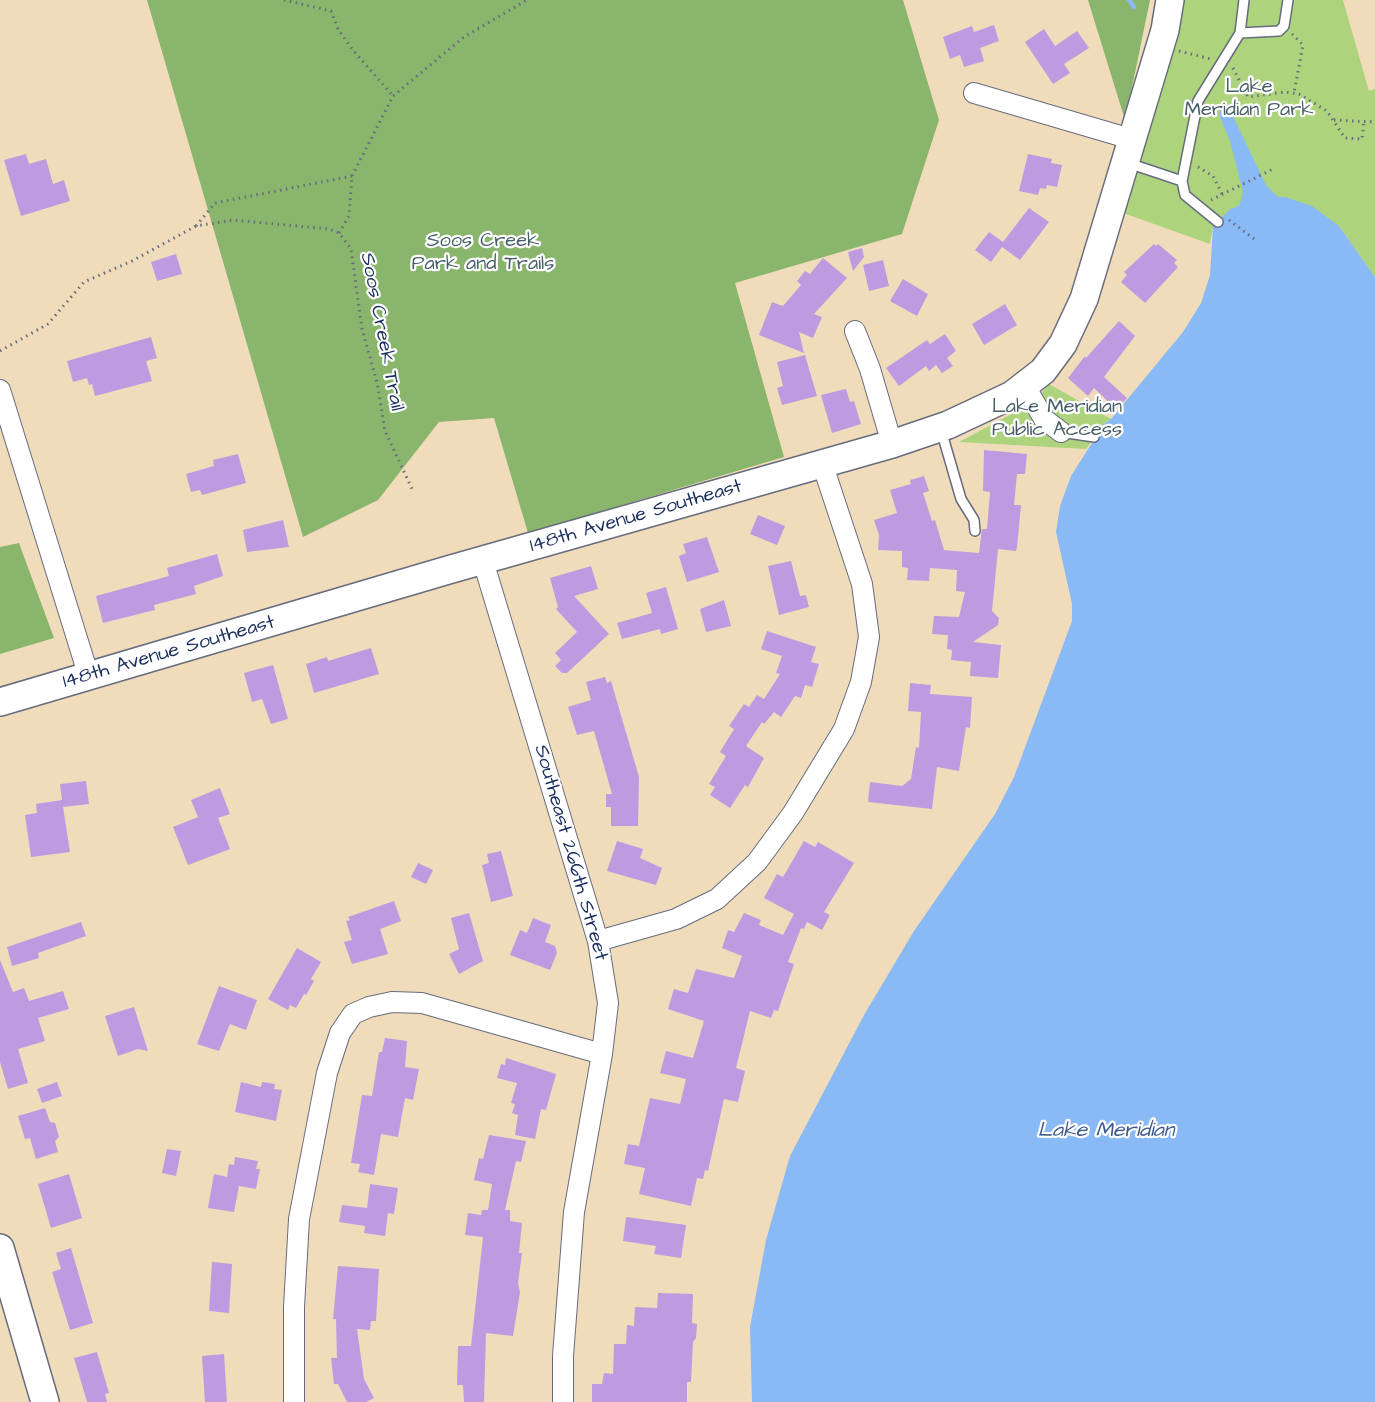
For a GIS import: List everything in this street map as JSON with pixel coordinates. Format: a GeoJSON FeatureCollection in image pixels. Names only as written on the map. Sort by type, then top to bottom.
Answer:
{"type":"FeatureCollection","features":[{"type":"Feature","properties":{"kind":"street","name":"148th Avenue Southeast"},"geometry":{"type":"LineString","coordinates":[[0,702],[892,444],[987,409],[1025,386],[1043,371],[1063,344],[1084,299],[1160,46],[1170,0]]}},
{"type":"Feature","properties":{"kind":"street"},"geometry":{"type":"LineString","coordinates":[[974,93],[1128,150]]}},
{"type":"Feature","properties":{"kind":"street"},"geometry":{"type":"LineString","coordinates":[[855,332],[870,369],[892,444]]}},
{"type":"Feature","properties":{"kind":"street"},"geometry":{"type":"LineString","coordinates":[[1025,386],[1044,419],[1061,432]]}},
{"type":"Feature","properties":{"kind":"street"},"geometry":{"type":"LineString","coordinates":[[0,390],[89,677]]}},
{"type":"Feature","properties":{"kind":"street"},"geometry":{"type":"LineString","coordinates":[[598,941],[676,919],[717,899],[757,862],[793,813],[844,729],[861,682],[869,638],[862,584],[822,463]]}},
{"type":"Feature","properties":{"kind":"street","name":"Southeast 266th Street"},"geometry":{"type":"LineString","coordinates":[[483,561],[598,941],[608,1003],[602,1054],[574,1212],[563,1356],[563,1402]]}},
{"type":"Feature","properties":{"kind":"street"},"geometry":{"type":"LineString","coordinates":[[294,1402],[294,1307],[302,1208],[327,1073],[340,1033],[353,1014],[369,1007],[392,1002],[422,1003],[602,1054]]}},
{"type":"Feature","properties":{"kind":"street"},"geometry":{"type":"LineString","coordinates":[[0,1248],[45,1402]]}},
{"type":"Feature","properties":{"kind":"lane"},"geometry":{"type":"LineString","coordinates":[[1218,222],[1185,195],[1182,182],[1198,101],[1240,33],[1244,0]]}},
{"type":"Feature","properties":{"kind":"lane"},"geometry":{"type":"LineString","coordinates":[[1240,33],[1271,33],[1284,26],[1288,0]]}},
{"type":"Feature","properties":{"kind":"lane"},"geometry":{"type":"LineString","coordinates":[[1128,150],[1182,182]]}},
{"type":"Feature","properties":{"kind":"lane"},"geometry":{"type":"LineString","coordinates":[[940,428],[961,499],[974,520],[975,531]]}},
{"type":"Feature","properties":{"kind":"lane"},"geometry":{"type":"LineString","coordinates":[[1061,432],[1094,437]]}},
{"type":"Feature","properties":{"kind":"path"},"geometry":{"type":"LineString","coordinates":[[284,0],[331,11],[338,29],[352,49],[393,96]]}},
{"type":"Feature","properties":{"kind":"path"},"geometry":{"type":"LineString","coordinates":[[339,233],[349,216],[352,176],[393,96],[464,37],[527,0]]}},
{"type":"Feature","properties":{"kind":"path"},"geometry":{"type":"LineString","coordinates":[[1284,26],[1303,45],[1294,93]]}},
{"type":"Feature","properties":{"kind":"path"},"geometry":{"type":"LineString","coordinates":[[1226,76],[1245,41],[1240,33]]}},
{"type":"Feature","properties":{"kind":"path"},"geometry":{"type":"LineString","coordinates":[[1160,46],[1221,62]]}},
{"type":"Feature","properties":{"kind":"path"},"geometry":{"type":"LineString","coordinates":[[1232,66],[1248,97],[1285,92],[1314,100],[1334,120],[1345,138],[1362,139],[1364,121]]}},
{"type":"Feature","properties":{"kind":"path"},"geometry":{"type":"LineString","coordinates":[[1334,120],[1375,122]]}},
{"type":"Feature","properties":{"kind":"path"},"geometry":{"type":"LineString","coordinates":[[1197,176],[1199,156]]}},
{"type":"Feature","properties":{"kind":"path"},"geometry":{"type":"LineString","coordinates":[[1198,167],[1213,176],[1222,194]]}},
{"type":"Feature","properties":{"kind":"path"},"geometry":{"type":"LineString","coordinates":[[1213,207],[1206,202],[1273,169]]}},
{"type":"Feature","properties":{"kind":"path"},"geometry":{"type":"LineString","coordinates":[[196,226],[215,203],[352,176]]}},
{"type":"Feature","properties":{"kind":"path"},"geometry":{"type":"LineString","coordinates":[[1229,219],[1254,239]]}},
{"type":"Feature","properties":{"kind":"path","name":"Soos Creek Trail"},"geometry":{"type":"LineString","coordinates":[[0,351],[48,324],[84,282],[132,261],[196,226],[233,220],[329,229],[339,233],[346,240],[354,260],[363,329],[377,382],[385,431],[413,491]]}},
{"type":"Feature","properties":{"kind":"green space","name":"Soos Creek Park and Trails"},"geometry":{"type":"Polygon","coordinates":[[[147,0],[903,0],[939,120],[902,234],[735,283],[784,457],[528,533],[494,418],[439,422],[378,500],[303,537],[147,0]]]}},
{"type":"Feature","properties":{"kind":"green space"},"geometry":{"type":"Polygon","coordinates":[[[1088,0],[1150,0],[1125,121],[1125,120],[1088,0]]]}},
{"type":"Feature","properties":{"kind":"green space","name":"Lake Meridian Park"},"geometry":{"type":"Polygon","coordinates":[[[1170,0],[1343,0],[1369,91],[1375,89],[1375,277],[1339,226],[1213,227],[1210,244],[1112,209],[1170,0]]]}},
{"type":"Feature","properties":{"kind":"green space","name":"Lake Meridian Public Access"},"geometry":{"type":"Polygon","coordinates":[[[1049,384],[1111,419],[1104,424],[1086,449],[959,442],[1034,402],[1049,384]]]}},
{"type":"Feature","properties":{"kind":"green space"},"geometry":{"type":"Polygon","coordinates":[[[19,543],[54,638],[0,654],[0,547],[19,543]]]}},
{"type":"Feature","properties":{"kind":"water","name":"Lake Meridian"},"geometry":{"type":"Polygon","coordinates":[[[1224,104],[1228,106],[1266,185],[1278,197],[1312,206],[1339,226],[1375,277],[1375,1402],[752,1402],[750,1327],[766,1240],[790,1156],[864,1015],[914,931],[995,814],[1014,777],[1072,621],[1072,604],[1056,532],[1060,506],[1071,476],[1104,424],[1111,419],[1183,332],[1201,303],[1210,275],[1213,227],[1230,209],[1239,206],[1243,192],[1230,141],[1220,117],[1220,106],[1224,104]]]}},
{"type":"Feature","properties":{"kind":"building"},"geometry":{"type":"Polygon","coordinates":[[[994,25],[999,41],[980,48],[984,61],[964,67],[960,55],[950,59],[943,37],[972,26],[974,32],[994,25]]]}},
{"type":"Feature","properties":{"kind":"building"},"geometry":{"type":"Polygon","coordinates":[[[1044,29],[1055,46],[1077,31],[1089,48],[1064,64],[1070,73],[1053,84],[1025,42],[1044,29]]]}},
{"type":"Feature","properties":{"kind":"building"},"geometry":{"type":"Polygon","coordinates":[[[26,154],[29,164],[46,159],[53,184],[64,180],[70,201],[21,216],[4,160],[26,154]]]}},
{"type":"Feature","properties":{"kind":"building"},"geometry":{"type":"Polygon","coordinates":[[[1028,154],[1052,159],[1051,163],[1062,165],[1057,187],[1047,185],[1046,189],[1040,188],[1038,195],[1019,191],[1028,154]]]}},
{"type":"Feature","properties":{"kind":"building"},"geometry":{"type":"Polygon","coordinates":[[[1029,208],[1049,222],[1020,260],[1002,247],[991,262],[975,250],[989,232],[1003,242],[1029,208]]]}},
{"type":"Feature","properties":{"kind":"building"},"geometry":{"type":"Polygon","coordinates":[[[1154,244],[1156,246],[1158,244],[1177,260],[1174,263],[1178,267],[1145,303],[1121,282],[1127,275],[1124,272],[1154,244]]]}},
{"type":"Feature","properties":{"kind":"building"},"geometry":{"type":"Polygon","coordinates":[[[862,248],[864,257],[853,271],[848,252],[862,248]]]}},
{"type":"Feature","properties":{"kind":"building"},"geometry":{"type":"Polygon","coordinates":[[[176,254],[182,274],[157,281],[151,262],[176,254]]]}},
{"type":"Feature","properties":{"kind":"building"},"geometry":{"type":"Polygon","coordinates":[[[823,258],[847,278],[814,314],[822,317],[813,338],[799,332],[804,353],[759,335],[772,302],[783,306],[801,285],[797,281],[805,271],[810,274],[823,258]]]}},
{"type":"Feature","properties":{"kind":"building"},"geometry":{"type":"Polygon","coordinates":[[[883,260],[889,286],[869,291],[863,265],[883,260]]]}},
{"type":"Feature","properties":{"kind":"building"},"geometry":{"type":"Polygon","coordinates":[[[903,279],[928,294],[917,316],[890,301],[903,279]]]}},
{"type":"Feature","properties":{"kind":"building"},"geometry":{"type":"Polygon","coordinates":[[[1005,304],[1017,325],[984,345],[972,324],[1005,304]]]}},
{"type":"Feature","properties":{"kind":"building"},"geometry":{"type":"Polygon","coordinates":[[[1119,321],[1135,336],[1104,377],[1127,398],[1116,409],[1094,388],[1088,396],[1068,378],[1085,356],[1086,358],[1119,321]]]}},
{"type":"Feature","properties":{"kind":"building"},"geometry":{"type":"Polygon","coordinates":[[[945,334],[956,351],[947,358],[953,366],[942,373],[936,365],[929,371],[926,366],[899,386],[886,368],[927,340],[930,344],[945,334]]]}},
{"type":"Feature","properties":{"kind":"building"},"geometry":{"type":"Polygon","coordinates":[[[151,337],[157,358],[146,361],[152,381],[95,396],[92,384],[89,385],[87,378],[73,382],[67,361],[151,337]]]}},
{"type":"Feature","properties":{"kind":"building"},"geometry":{"type":"Polygon","coordinates":[[[805,355],[817,396],[782,405],[777,388],[783,386],[777,362],[805,355]]]}},
{"type":"Feature","properties":{"kind":"building"},"geometry":{"type":"Polygon","coordinates":[[[846,389],[850,402],[854,401],[861,424],[832,433],[821,395],[846,389]]]}},
{"type":"Feature","properties":{"kind":"building"},"geometry":{"type":"Polygon","coordinates":[[[984,450],[1027,454],[1025,474],[1017,474],[1014,505],[1021,505],[1016,551],[998,549],[992,611],[999,618],[998,625],[973,642],[1001,645],[998,678],[970,676],[971,662],[951,660],[952,650],[947,649],[948,635],[932,634],[934,616],[959,617],[965,592],[956,591],[957,570],[930,568],[929,581],[907,580],[908,568],[902,567],[902,551],[878,550],[879,535],[874,520],[897,513],[890,490],[911,484],[910,480],[924,476],[929,491],[923,493],[932,521],[935,520],[944,550],[979,553],[982,529],[987,529],[990,492],[983,491],[984,450]]]}},
{"type":"Feature","properties":{"kind":"building"},"geometry":{"type":"Polygon","coordinates":[[[238,454],[246,483],[202,495],[200,490],[191,492],[186,474],[214,466],[213,460],[238,454]]]}},
{"type":"Feature","properties":{"kind":"building"},"geometry":{"type":"Polygon","coordinates":[[[758,515],[785,526],[777,545],[750,534],[758,515]]]}},
{"type":"Feature","properties":{"kind":"building"},"geometry":{"type":"Polygon","coordinates":[[[283,520],[289,547],[247,552],[243,530],[283,520]]]}},
{"type":"Feature","properties":{"kind":"building"},"geometry":{"type":"Polygon","coordinates":[[[707,537],[719,572],[687,582],[679,556],[686,553],[683,544],[707,537]]]}},
{"type":"Feature","properties":{"kind":"building"},"geometry":{"type":"Polygon","coordinates":[[[217,554],[223,576],[194,586],[196,594],[154,605],[155,610],[103,623],[96,596],[169,576],[167,568],[217,554]]]}},
{"type":"Feature","properties":{"kind":"building"},"geometry":{"type":"Polygon","coordinates":[[[791,561],[800,596],[806,595],[809,607],[779,615],[768,566],[791,561]]]}},
{"type":"Feature","properties":{"kind":"building"},"geometry":{"type":"Polygon","coordinates":[[[591,566],[598,589],[574,596],[609,634],[567,673],[562,673],[555,666],[561,660],[555,653],[577,632],[556,609],[558,607],[550,578],[591,566]]]}},
{"type":"Feature","properties":{"kind":"building"},"geometry":{"type":"Polygon","coordinates":[[[666,587],[678,629],[661,634],[660,629],[622,639],[617,623],[652,613],[646,593],[666,587]]]}},
{"type":"Feature","properties":{"kind":"building"},"geometry":{"type":"Polygon","coordinates":[[[724,600],[731,626],[706,632],[700,609],[724,600]]]}},
{"type":"Feature","properties":{"kind":"building"},"geometry":{"type":"Polygon","coordinates":[[[767,631],[816,647],[811,662],[819,664],[812,687],[805,685],[801,698],[795,696],[781,717],[774,712],[764,724],[762,722],[746,746],[764,758],[748,787],[745,785],[730,808],[710,795],[715,787],[709,784],[726,756],[720,752],[734,729],[729,726],[744,704],[749,707],[757,695],[764,699],[780,674],[776,673],[782,656],[761,649],[767,631]]]}},
{"type":"Feature","properties":{"kind":"building"},"geometry":{"type":"Polygon","coordinates":[[[371,648],[379,674],[314,693],[306,664],[327,657],[328,661],[371,648]]]}},
{"type":"Feature","properties":{"kind":"building"},"geometry":{"type":"Polygon","coordinates":[[[273,665],[288,719],[271,724],[262,699],[252,702],[244,673],[273,665]]]}},
{"type":"Feature","properties":{"kind":"building"},"geometry":{"type":"Polygon","coordinates":[[[605,677],[607,683],[611,681],[639,777],[638,826],[611,826],[611,807],[606,807],[606,794],[612,794],[594,731],[577,735],[568,707],[591,700],[586,682],[605,677]]]}},
{"type":"Feature","properties":{"kind":"building"},"geometry":{"type":"Polygon","coordinates":[[[910,683],[931,685],[930,694],[972,697],[970,728],[966,727],[959,771],[937,767],[932,809],[868,802],[870,782],[902,786],[911,779],[916,747],[919,748],[921,712],[908,711],[910,683]]]}},
{"type":"Feature","properties":{"kind":"building"},"geometry":{"type":"Polygon","coordinates":[[[86,781],[89,804],[63,807],[70,852],[31,857],[25,815],[37,813],[36,804],[62,800],[60,784],[86,781]]]}},
{"type":"Feature","properties":{"kind":"building"},"geometry":{"type":"Polygon","coordinates":[[[220,788],[230,814],[218,818],[230,849],[188,865],[173,827],[198,817],[191,800],[220,788]]]}},
{"type":"Feature","properties":{"kind":"building"},"geometry":{"type":"Polygon","coordinates":[[[617,841],[643,849],[640,858],[662,868],[656,885],[607,871],[617,841]]]}},
{"type":"Feature","properties":{"kind":"building"},"geometry":{"type":"Polygon","coordinates":[[[804,841],[815,847],[818,842],[854,863],[824,912],[830,915],[822,930],[807,922],[804,929],[801,928],[788,962],[794,964],[778,1011],[774,1010],[771,1018],[750,1011],[736,1068],[745,1071],[738,1102],[724,1099],[708,1171],[705,1170],[703,1179],[697,1178],[691,1206],[639,1194],[645,1168],[624,1164],[628,1144],[639,1146],[650,1098],[680,1104],[686,1079],[660,1073],[666,1051],[693,1058],[704,1021],[668,1009],[674,989],[688,993],[696,969],[734,978],[742,956],[722,948],[728,930],[734,932],[744,913],[761,920],[759,925],[783,935],[794,914],[764,898],[777,874],[783,877],[804,841]]]}},
{"type":"Feature","properties":{"kind":"building"},"geometry":{"type":"Polygon","coordinates":[[[501,851],[513,896],[491,902],[482,865],[489,863],[487,854],[501,851]]]}},
{"type":"Feature","properties":{"kind":"building"},"geometry":{"type":"Polygon","coordinates":[[[418,863],[433,870],[426,884],[411,877],[418,863]]]}},
{"type":"Feature","properties":{"kind":"building"},"geometry":{"type":"Polygon","coordinates":[[[394,901],[401,921],[380,929],[388,954],[352,964],[344,942],[352,940],[346,921],[350,920],[348,917],[394,901]]]}},
{"type":"Feature","properties":{"kind":"building"},"geometry":{"type":"Polygon","coordinates":[[[469,913],[483,961],[459,974],[449,954],[459,949],[451,918],[469,913]]]}},
{"type":"Feature","properties":{"kind":"building"},"geometry":{"type":"Polygon","coordinates":[[[533,918],[551,925],[545,942],[555,946],[557,953],[550,970],[510,955],[520,930],[527,933],[533,918]]]}},
{"type":"Feature","properties":{"kind":"building"},"geometry":{"type":"Polygon","coordinates":[[[81,922],[86,936],[38,953],[39,958],[12,966],[7,947],[81,922]]]}},
{"type":"Feature","properties":{"kind":"building"},"geometry":{"type":"Polygon","coordinates":[[[297,948],[321,962],[311,979],[314,981],[306,995],[304,994],[296,1008],[290,1005],[288,1010],[268,999],[297,948]]]}},
{"type":"Feature","properties":{"kind":"building"},"geometry":{"type":"Polygon","coordinates":[[[0,960],[13,992],[24,988],[29,1001],[63,991],[69,1009],[38,1018],[45,1041],[18,1049],[28,1083],[8,1089],[0,1062],[0,960]]]}},
{"type":"Feature","properties":{"kind":"building"},"geometry":{"type":"Polygon","coordinates":[[[219,986],[257,1000],[246,1030],[230,1024],[219,1051],[197,1044],[219,986]]]}},
{"type":"Feature","properties":{"kind":"building"},"geometry":{"type":"Polygon","coordinates":[[[134,1007],[148,1051],[138,1049],[118,1056],[105,1016],[134,1007]]]}},
{"type":"Feature","properties":{"kind":"building"},"geometry":{"type":"Polygon","coordinates":[[[385,1038],[407,1041],[405,1067],[419,1069],[413,1100],[405,1098],[398,1137],[381,1134],[374,1175],[358,1172],[360,1164],[351,1163],[362,1095],[372,1096],[379,1052],[382,1052],[385,1038]]]}},
{"type":"Feature","properties":{"kind":"building"},"geometry":{"type":"Polygon","coordinates":[[[506,1058],[556,1074],[546,1110],[541,1109],[535,1139],[515,1135],[518,1115],[512,1113],[515,1104],[511,1103],[517,1083],[497,1078],[501,1064],[505,1065],[506,1058]]]}},
{"type":"Feature","properties":{"kind":"building"},"geometry":{"type":"Polygon","coordinates":[[[57,1082],[62,1096],[42,1103],[37,1089],[57,1082]]]}},
{"type":"Feature","properties":{"kind":"building"},"geometry":{"type":"Polygon","coordinates":[[[241,1082],[261,1087],[262,1082],[275,1084],[274,1089],[282,1090],[276,1121],[235,1112],[241,1082]]]}},
{"type":"Feature","properties":{"kind":"building"},"geometry":{"type":"Polygon","coordinates":[[[45,1108],[50,1122],[55,1123],[59,1137],[55,1141],[58,1152],[36,1159],[30,1138],[25,1139],[18,1116],[45,1108]]]}},
{"type":"Feature","properties":{"kind":"building"},"geometry":{"type":"Polygon","coordinates":[[[489,1135],[526,1141],[521,1162],[516,1161],[505,1210],[510,1210],[510,1221],[522,1223],[519,1253],[522,1253],[518,1283],[520,1292],[513,1336],[486,1333],[484,1402],[464,1402],[463,1385],[457,1385],[458,1346],[471,1346],[483,1237],[465,1235],[468,1213],[481,1215],[482,1210],[488,1210],[492,1184],[474,1180],[479,1158],[483,1159],[489,1135]]]}},
{"type":"Feature","properties":{"kind":"building"},"geometry":{"type":"Polygon","coordinates":[[[167,1149],[181,1151],[176,1176],[162,1173],[167,1149]]]}},
{"type":"Feature","properties":{"kind":"building"},"geometry":{"type":"Polygon","coordinates":[[[235,1157],[258,1161],[256,1169],[260,1169],[256,1189],[239,1186],[234,1212],[208,1208],[214,1174],[227,1177],[229,1164],[234,1165],[235,1157]]]}},
{"type":"Feature","properties":{"kind":"building"},"geometry":{"type":"Polygon","coordinates":[[[69,1174],[82,1218],[51,1228],[38,1184],[69,1174]]]}},
{"type":"Feature","properties":{"kind":"building"},"geometry":{"type":"Polygon","coordinates":[[[370,1184],[398,1188],[394,1214],[388,1213],[385,1236],[364,1233],[365,1226],[339,1222],[342,1205],[367,1208],[370,1184]]]}},
{"type":"Feature","properties":{"kind":"building"},"geometry":{"type":"Polygon","coordinates":[[[626,1217],[686,1225],[681,1258],[654,1254],[656,1246],[623,1241],[626,1217]]]}},
{"type":"Feature","properties":{"kind":"building"},"geometry":{"type":"Polygon","coordinates":[[[71,1248],[93,1323],[70,1330],[52,1272],[61,1269],[56,1253],[71,1248]]]}},
{"type":"Feature","properties":{"kind":"building"},"geometry":{"type":"Polygon","coordinates":[[[212,1262],[232,1264],[229,1313],[209,1311],[212,1262]]]}},
{"type":"Feature","properties":{"kind":"building"},"geometry":{"type":"Polygon","coordinates":[[[338,1266],[379,1269],[376,1321],[371,1321],[370,1330],[357,1329],[364,1379],[374,1398],[366,1402],[347,1402],[338,1384],[334,1384],[331,1358],[337,1358],[336,1319],[333,1319],[338,1266]]]}},
{"type":"Feature","properties":{"kind":"building"},"geometry":{"type":"Polygon","coordinates":[[[658,1293],[693,1294],[692,1323],[697,1324],[696,1338],[693,1342],[691,1382],[687,1382],[687,1402],[592,1402],[592,1384],[602,1384],[604,1373],[613,1374],[614,1344],[626,1344],[627,1325],[634,1326],[635,1307],[657,1308],[658,1293]]]}},
{"type":"Feature","properties":{"kind":"building"},"geometry":{"type":"Polygon","coordinates":[[[97,1352],[109,1393],[105,1394],[107,1402],[87,1402],[74,1358],[97,1352]]]}},
{"type":"Feature","properties":{"kind":"building"},"geometry":{"type":"Polygon","coordinates":[[[224,1354],[227,1402],[205,1402],[202,1356],[224,1354]]]}},
{"type":"Feature","properties":{"kind":"waterway"},"geometry":{"type":"LineString","coordinates":[[1129,0],[1134,7]]}}]}
